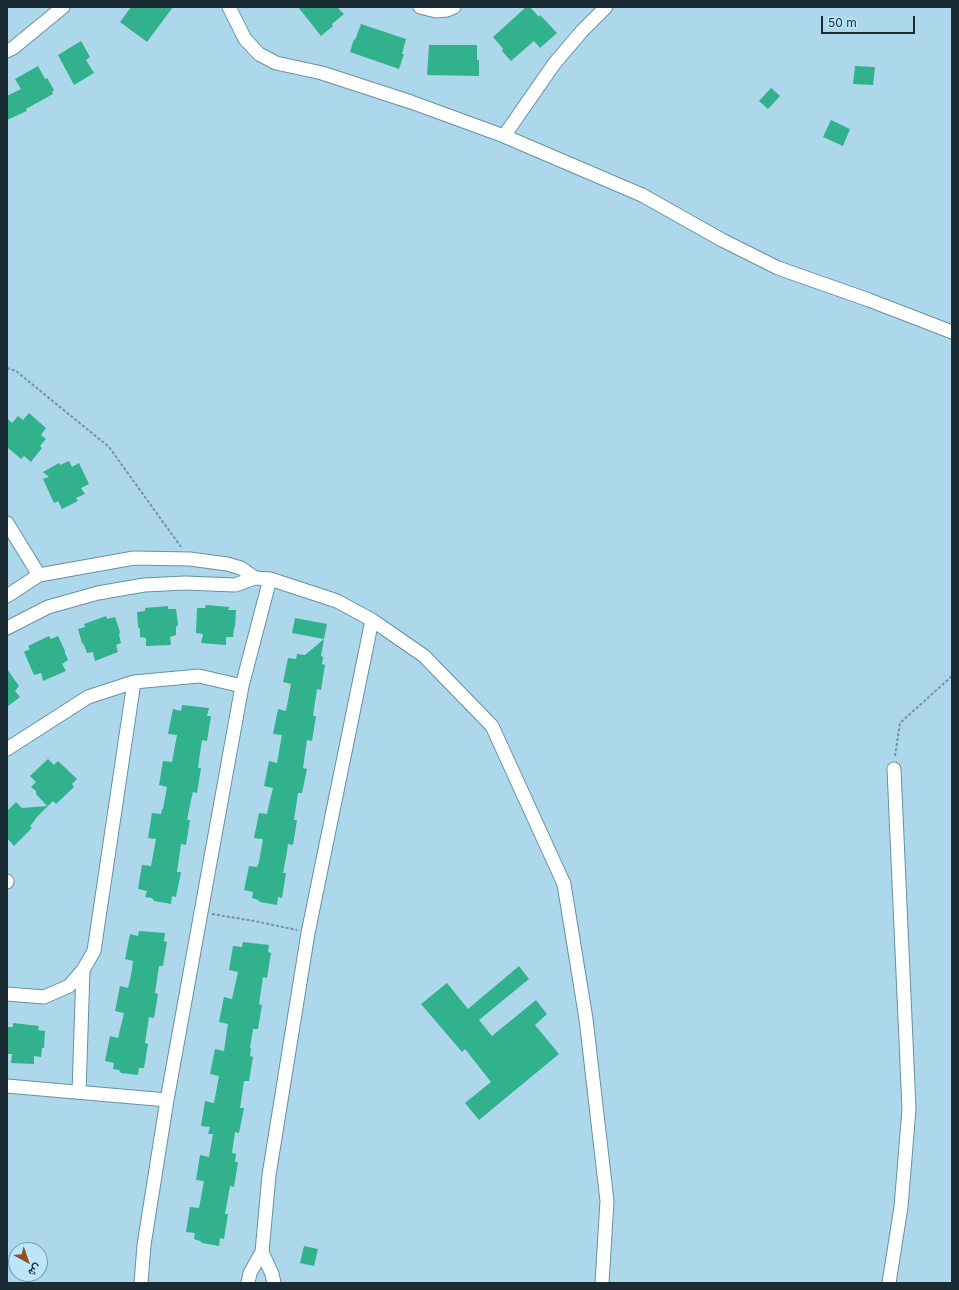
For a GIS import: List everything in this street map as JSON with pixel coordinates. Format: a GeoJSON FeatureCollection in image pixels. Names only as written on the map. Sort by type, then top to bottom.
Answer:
{"type":"FeatureCollection","features":[{"type":"Feature","properties":{"kind":"street"},"geometry":{"type":"LineString","coordinates":[[7,51],[13,48],[63,7]]}},
{"type":"Feature","properties":{"kind":"street"},"geometry":{"type":"LineString","coordinates":[[229,7],[231,15],[245,39],[259,54],[276,63],[322,73],[411,102],[504,136],[642,195],[728,244],[778,268],[869,300],[952,332]]}},
{"type":"Feature","properties":{"kind":"street"},"geometry":{"type":"LineString","coordinates":[[420,7],[436,11],[447,10],[454,7]]}},
{"type":"Feature","properties":{"kind":"street"},"geometry":{"type":"LineString","coordinates":[[504,136],[554,64],[582,31],[606,7]]}},
{"type":"Feature","properties":{"kind":"street"},"geometry":{"type":"LineString","coordinates":[[7,524],[39,576]]}},
{"type":"Feature","properties":{"kind":"street"},"geometry":{"type":"LineString","coordinates":[[7,596],[39,576],[134,558],[190,559],[227,564],[241,568],[255,578]]}},
{"type":"Feature","properties":{"kind":"street"},"geometry":{"type":"LineString","coordinates":[[7,628],[48,607],[98,593],[144,585],[235,585],[255,578],[270,579],[337,601],[372,620],[424,656],[492,726],[564,884],[586,1019],[607,1201],[602,1283]]}},
{"type":"Feature","properties":{"kind":"street"},"geometry":{"type":"LineString","coordinates":[[141,1283],[144,1245],[167,1100],[242,686],[270,579]]}},
{"type":"Feature","properties":{"kind":"street"},"geometry":{"type":"LineString","coordinates":[[248,1283],[250,1273],[262,1252],[269,1175],[308,932],[372,620]]}},
{"type":"Feature","properties":{"kind":"street"},"geometry":{"type":"LineString","coordinates":[[7,749],[88,697],[134,682],[199,676],[242,686]]}},
{"type":"Feature","properties":{"kind":"street"},"geometry":{"type":"LineString","coordinates":[[7,994],[44,997],[69,986],[83,970],[94,951],[134,682]]}},
{"type":"Feature","properties":{"kind":"street"},"geometry":{"type":"LineString","coordinates":[[889,1283],[901,1207],[909,1109],[894,769]]}},
{"type":"Feature","properties":{"kind":"street"},"geometry":{"type":"LineString","coordinates":[[79,1092],[83,970]]}},
{"type":"Feature","properties":{"kind":"street"},"geometry":{"type":"LineString","coordinates":[[7,1086],[167,1100]]}},
{"type":"Feature","properties":{"kind":"street"},"geometry":{"type":"LineString","coordinates":[[262,1252],[272,1274],[274,1283]]}},
{"type":"Feature","properties":{"kind":"path"},"geometry":{"type":"LineString","coordinates":[[7,368],[16,371],[109,448],[190,559]]}},
{"type":"Feature","properties":{"kind":"path"},"geometry":{"type":"LineString","coordinates":[[894,769],[900,723],[952,676]]}},
{"type":"Feature","properties":{"kind":"path"},"geometry":{"type":"LineString","coordinates":[[201,912],[308,932]]}},
{"type":"Feature","properties":{"kind":"building"},"geometry":{"type":"Polygon","coordinates":[[[131,7],[173,7],[147,42],[120,22],[131,7]]]}},
{"type":"Feature","properties":{"kind":"building"},"geometry":{"type":"Polygon","coordinates":[[[298,7],[337,7],[344,14],[321,36],[298,7]]]}},
{"type":"Feature","properties":{"kind":"building"},"geometry":{"type":"Polygon","coordinates":[[[526,7],[530,7],[539,17],[540,15],[557,33],[540,48],[534,41],[511,61],[493,37],[526,7]]]}},
{"type":"Feature","properties":{"kind":"building"},"geometry":{"type":"Polygon","coordinates":[[[361,24],[406,39],[402,54],[404,54],[399,69],[350,52],[361,24]]]}},
{"type":"Feature","properties":{"kind":"building"},"geometry":{"type":"Polygon","coordinates":[[[81,41],[90,57],[86,60],[94,73],[74,85],[58,55],[81,41]]]}},
{"type":"Feature","properties":{"kind":"building"},"geometry":{"type":"Polygon","coordinates":[[[429,45],[477,45],[479,76],[427,75],[429,45]]]}},
{"type":"Feature","properties":{"kind":"building"},"geometry":{"type":"Polygon","coordinates":[[[38,66],[45,79],[47,78],[54,90],[52,92],[53,94],[26,109],[27,111],[7,120],[7,96],[21,89],[15,79],[38,66]]]}},
{"type":"Feature","properties":{"kind":"building"},"geometry":{"type":"Polygon","coordinates":[[[855,66],[875,67],[873,85],[853,84],[855,66]]]}},
{"type":"Feature","properties":{"kind":"building"},"geometry":{"type":"Polygon","coordinates":[[[771,88],[780,96],[768,109],[759,101],[771,88]]]}},
{"type":"Feature","properties":{"kind":"building"},"geometry":{"type":"Polygon","coordinates":[[[831,120],[850,129],[843,146],[823,137],[831,120]]]}},
{"type":"Feature","properties":{"kind":"building"},"geometry":{"type":"Polygon","coordinates":[[[29,413],[46,428],[41,435],[46,439],[40,446],[42,448],[31,462],[24,456],[21,459],[7,447],[7,418],[12,423],[18,416],[23,420],[29,413]]]}},
{"type":"Feature","properties":{"kind":"building"},"geometry":{"type":"Polygon","coordinates":[[[69,461],[72,467],[79,463],[89,484],[81,488],[85,494],[76,498],[78,501],[62,509],[58,501],[54,503],[43,479],[49,477],[43,472],[59,463],[60,465],[69,461]]]}},
{"type":"Feature","properties":{"kind":"building"},"geometry":{"type":"Polygon","coordinates":[[[206,605],[229,607],[228,610],[236,610],[233,637],[226,637],[226,645],[201,643],[203,634],[196,633],[197,608],[205,608],[206,605]]]}},
{"type":"Feature","properties":{"kind":"building"},"geometry":{"type":"Polygon","coordinates":[[[168,606],[168,609],[176,609],[178,625],[176,627],[176,635],[170,637],[171,645],[146,646],[146,638],[140,637],[137,612],[145,611],[145,608],[168,606]]]}},
{"type":"Feature","properties":{"kind":"building"},"geometry":{"type":"Polygon","coordinates":[[[106,616],[107,619],[115,617],[120,632],[119,635],[121,643],[116,645],[118,652],[95,661],[93,652],[87,653],[78,629],[85,627],[84,624],[106,616]]]}},
{"type":"Feature","properties":{"kind":"building"},"geometry":{"type":"Polygon","coordinates":[[[295,618],[327,624],[324,639],[292,633],[295,618]]]}},
{"type":"Feature","properties":{"kind":"building"},"geometry":{"type":"Polygon","coordinates":[[[49,636],[51,639],[58,636],[68,660],[62,664],[66,671],[43,681],[41,673],[34,675],[24,652],[30,649],[28,646],[49,636]]]}},
{"type":"Feature","properties":{"kind":"building"},"geometry":{"type":"Polygon","coordinates":[[[324,639],[321,656],[323,657],[322,664],[325,665],[321,690],[317,689],[313,716],[316,716],[312,741],[307,740],[303,768],[307,769],[302,793],[298,793],[294,820],[297,820],[293,845],[288,844],[283,873],[286,873],[282,898],[278,897],[277,905],[260,902],[252,898],[253,892],[244,890],[249,866],[257,867],[259,862],[263,839],[254,838],[259,813],[267,814],[273,788],[264,786],[269,761],[277,763],[282,735],[273,734],[278,709],[286,711],[291,684],[283,682],[288,658],[296,659],[297,654],[305,655],[324,639]]]}},
{"type":"Feature","properties":{"kind":"building"},"geometry":{"type":"Polygon","coordinates":[[[7,669],[19,686],[15,691],[20,697],[7,707],[7,669]]]}},
{"type":"Feature","properties":{"kind":"building"},"geometry":{"type":"Polygon","coordinates":[[[182,705],[209,708],[207,716],[211,716],[207,741],[202,740],[198,768],[201,768],[197,793],[193,792],[191,800],[187,820],[190,820],[186,845],[181,844],[177,872],[181,872],[176,897],[172,896],[171,904],[154,901],[152,898],[145,897],[147,891],[138,889],[142,865],[151,866],[156,839],[148,838],[152,813],[161,814],[163,809],[167,787],[159,785],[163,761],[172,762],[177,735],[168,734],[173,709],[181,711],[182,705]]]}},
{"type":"Feature","properties":{"kind":"building"},"geometry":{"type":"Polygon","coordinates":[[[48,759],[54,765],[58,761],[77,779],[72,784],[74,787],[56,804],[53,801],[35,819],[30,826],[32,828],[14,846],[7,838],[7,811],[16,802],[22,808],[47,806],[36,794],[36,791],[31,787],[36,782],[30,776],[48,759]]]}},
{"type":"Feature","properties":{"kind":"building"},"geometry":{"type":"Polygon","coordinates":[[[139,931],[165,933],[164,941],[167,942],[163,966],[159,966],[155,993],[158,994],[154,1018],[149,1017],[145,1043],[148,1044],[144,1068],[139,1068],[138,1075],[121,1073],[119,1070],[113,1069],[114,1063],[105,1061],[110,1036],[118,1038],[124,1013],[115,1011],[120,986],[128,988],[131,975],[133,961],[125,959],[130,934],[138,936],[139,931]]]}},
{"type":"Feature","properties":{"kind":"building"},"geometry":{"type":"Polygon","coordinates":[[[243,942],[269,945],[268,952],[271,953],[267,978],[263,977],[259,1004],[262,1005],[258,1029],[253,1029],[250,1056],[253,1057],[249,1081],[244,1081],[240,1108],[244,1108],[239,1133],[235,1132],[232,1153],[236,1154],[235,1162],[238,1162],[234,1187],[230,1186],[225,1214],[228,1214],[224,1239],[220,1238],[219,1246],[202,1243],[194,1239],[195,1233],[186,1232],[190,1207],[199,1208],[204,1181],[196,1180],[200,1155],[209,1157],[213,1134],[208,1134],[210,1127],[201,1126],[205,1101],[214,1103],[219,1076],[210,1074],[215,1049],[224,1051],[228,1024],[219,1022],[224,997],[232,999],[238,972],[229,970],[233,946],[242,947],[243,942]]]}},
{"type":"Feature","properties":{"kind":"building"},"geometry":{"type":"Polygon","coordinates":[[[519,966],[529,979],[479,1020],[492,1036],[536,1000],[547,1014],[535,1025],[559,1054],[479,1120],[465,1103],[491,1082],[465,1049],[462,1052],[421,1004],[447,983],[468,1009],[519,966]]]}},
{"type":"Feature","properties":{"kind":"building"},"geometry":{"type":"Polygon","coordinates":[[[13,1023],[39,1026],[38,1030],[45,1031],[44,1048],[42,1048],[41,1057],[34,1056],[34,1064],[11,1063],[12,1054],[7,1054],[7,1027],[13,1027],[13,1023]]]}},
{"type":"Feature","properties":{"kind":"building"},"geometry":{"type":"Polygon","coordinates":[[[304,1246],[318,1249],[314,1266],[300,1263],[304,1246]]]}}]}
